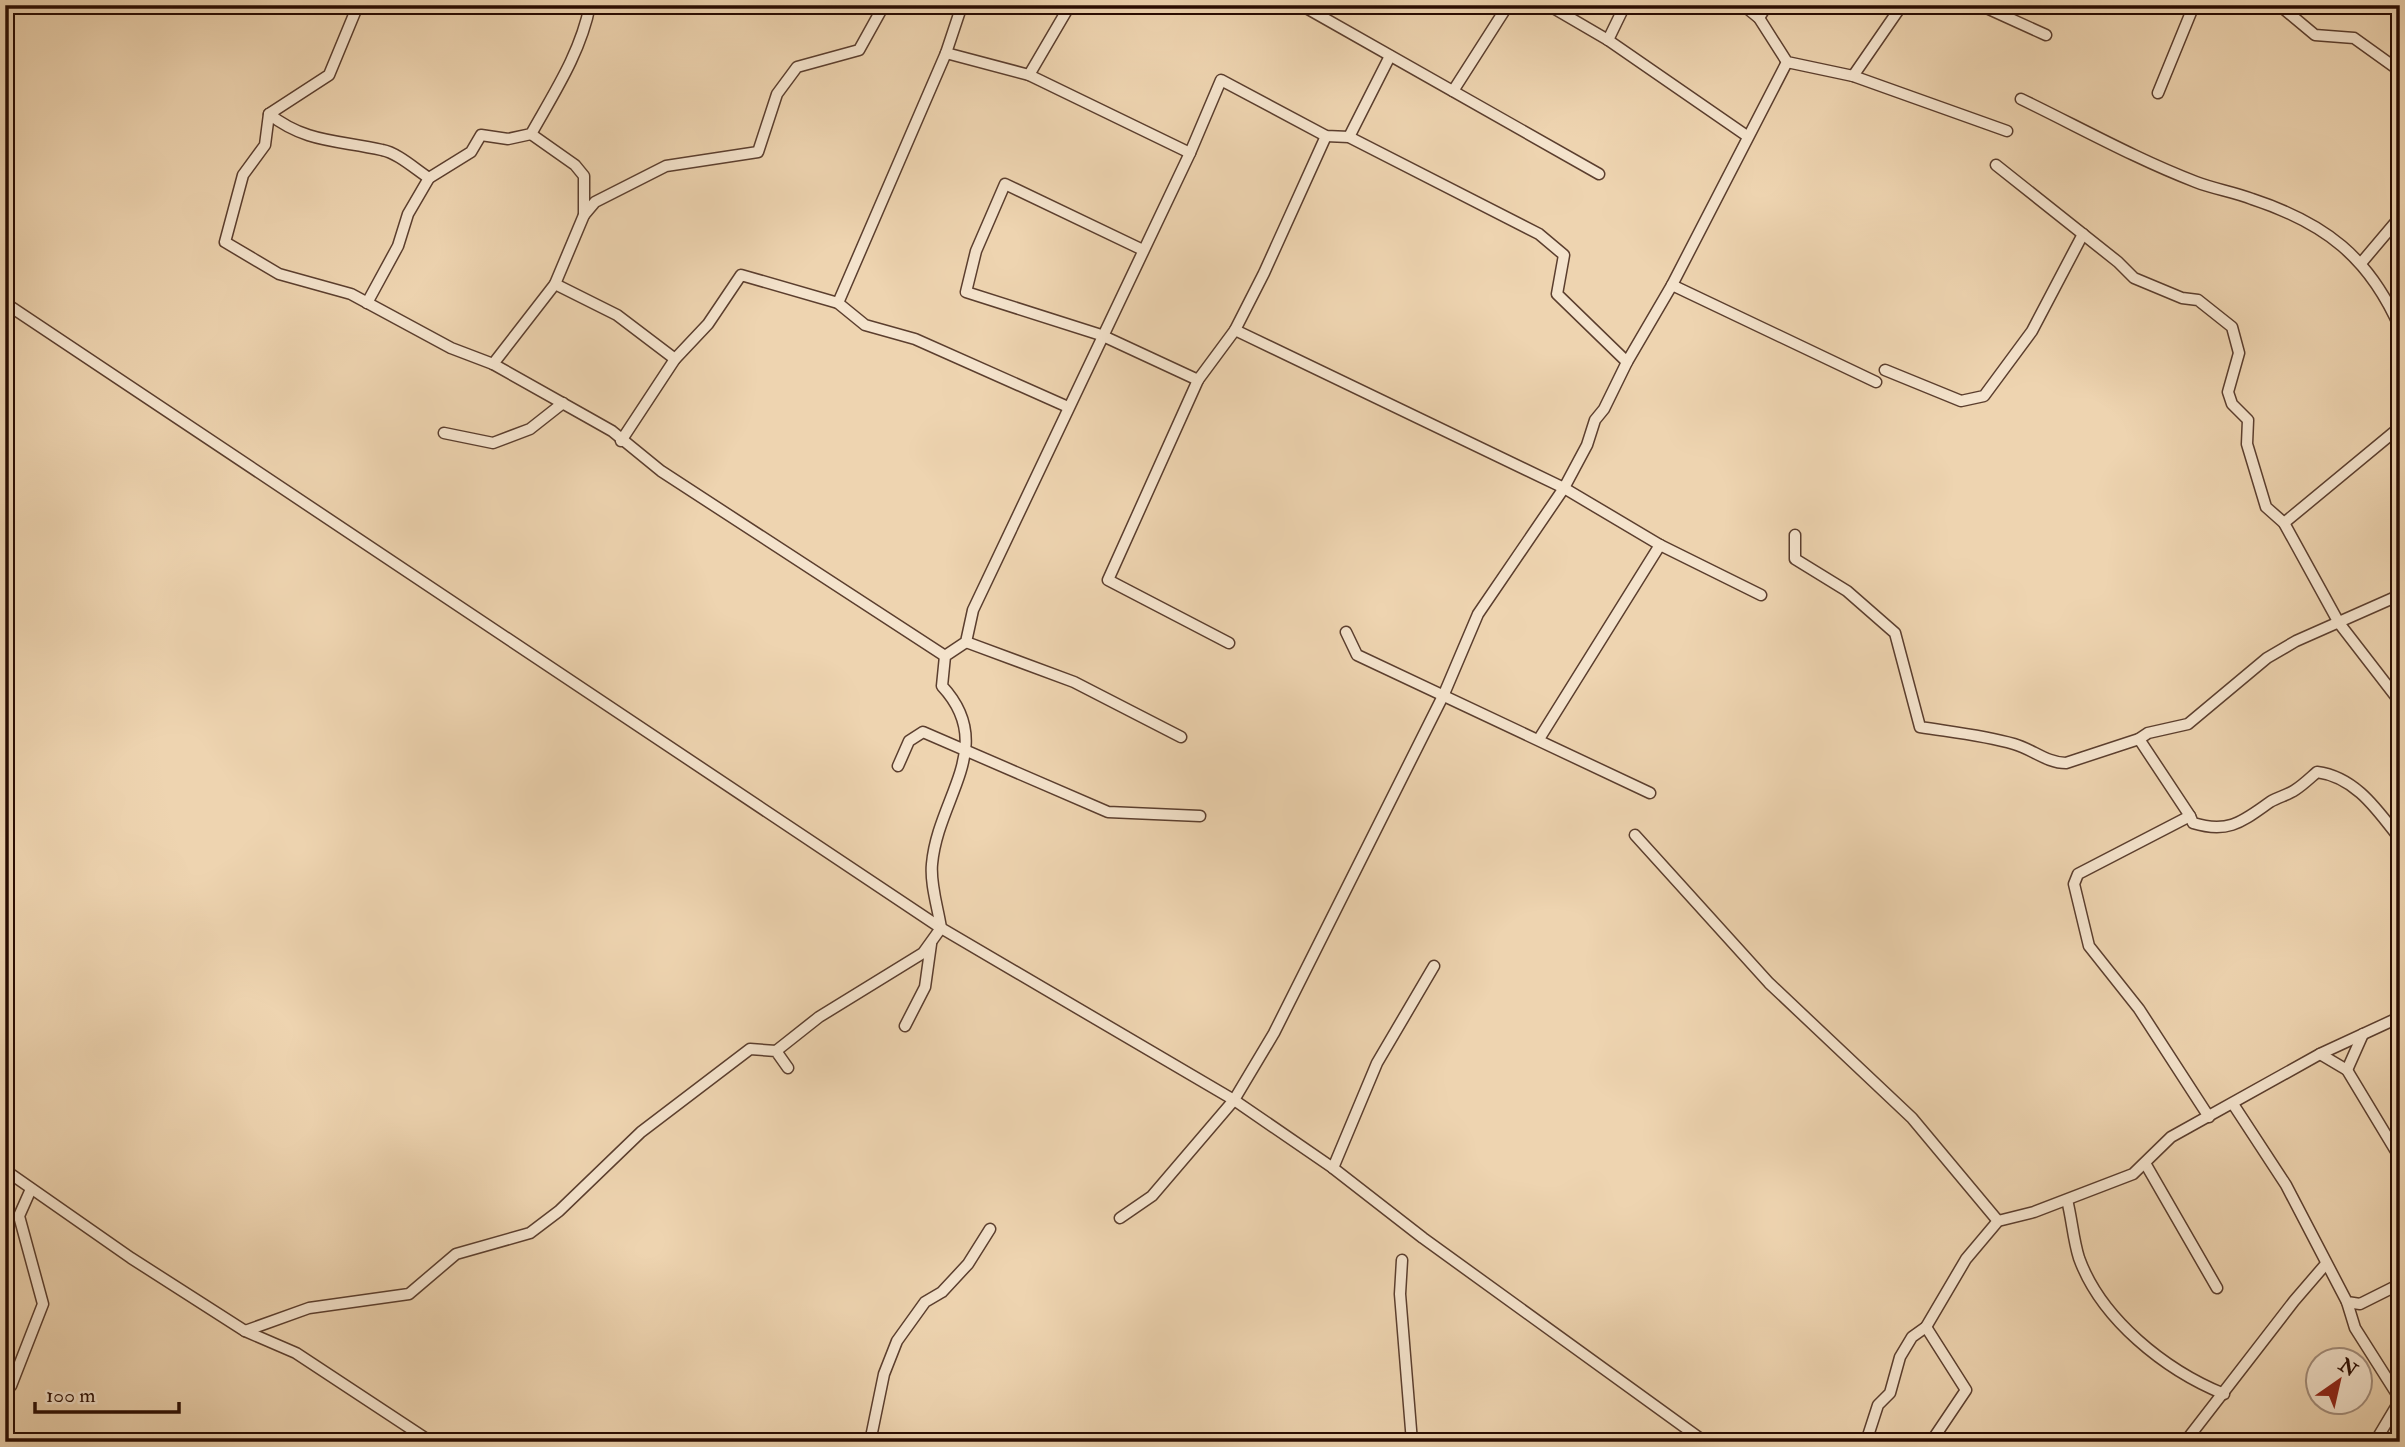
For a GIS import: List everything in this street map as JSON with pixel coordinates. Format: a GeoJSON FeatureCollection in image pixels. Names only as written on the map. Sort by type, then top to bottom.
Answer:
{"type":"FeatureCollection","features":[{"type":"Feature","properties":{"kind":"street"},"geometry":{"type":"LineString","coordinates":[[358,5],[329,75],[269,114],[265,145],[243,175],[225,242],[279,274],[342,291],[451,348],[493,364],[563,403],[611,431],[661,471],[945,656]]}},
{"type":"Feature","properties":{"kind":"street"},"geometry":{"type":"LineString","coordinates":[[531,134],[568,68],[587,24],[590,5]]}},
{"type":"Feature","properties":{"kind":"street"},"geometry":{"type":"LineString","coordinates":[[493,364],[555,284],[584,215],[596,202],[666,166],[758,152],[777,94],[797,67],[859,50],[884,5]]}},
{"type":"Feature","properties":{"kind":"street"},"geometry":{"type":"LineString","coordinates":[[838,303],[947,53],[962,5]]}},
{"type":"Feature","properties":{"kind":"street"},"geometry":{"type":"LineString","coordinates":[[1029,75],[1070,5]]}},
{"type":"Feature","properties":{"kind":"street"},"geometry":{"type":"LineString","coordinates":[[1301,5],[1599,174]]}},
{"type":"Feature","properties":{"kind":"street"},"geometry":{"type":"LineString","coordinates":[[1453,91],[1508,5]]}},
{"type":"Feature","properties":{"kind":"street"},"geometry":{"type":"LineString","coordinates":[[1548,5],[1608,40],[1747,136]]}},
{"type":"Feature","properties":{"kind":"street"},"geometry":{"type":"LineString","coordinates":[[1608,40],[1625,5]]}},
{"type":"Feature","properties":{"kind":"street"},"geometry":{"type":"LineString","coordinates":[[1743,5],[1759,18],[1787,62],[1853,76],[2007,131]]}},
{"type":"Feature","properties":{"kind":"street"},"geometry":{"type":"LineString","coordinates":[[1759,18],[1767,5]]}},
{"type":"Feature","properties":{"kind":"street"},"geometry":{"type":"LineString","coordinates":[[1853,76],[1902,5]]}},
{"type":"Feature","properties":{"kind":"street"},"geometry":{"type":"LineString","coordinates":[[1980,5],[2046,35]]}},
{"type":"Feature","properties":{"kind":"street"},"geometry":{"type":"LineString","coordinates":[[2158,93],[2194,5]]}},
{"type":"Feature","properties":{"kind":"street"},"geometry":{"type":"LineString","coordinates":[[2279,5],[2315,35],[2354,38],[2400,71]]}},
{"type":"Feature","properties":{"kind":"street"},"geometry":{"type":"LineString","coordinates":[[947,53],[1029,75],[1190,153]]}},
{"type":"Feature","properties":{"kind":"street"},"geometry":{"type":"LineString","coordinates":[[1349,136],[1390,56]]}},
{"type":"Feature","properties":{"kind":"street"},"geometry":{"type":"LineString","coordinates":[[1120,1218],[1152,1196],[1234,1100],[1274,1033],[1444,694],[1478,614],[1564,488],[1587,445],[1595,420],[1604,409],[1627,362],[1672,285],[1787,62]]}},
{"type":"Feature","properties":{"kind":"street"},"geometry":{"type":"LineString","coordinates":[[945,656],[966,642],[973,610],[1101,335],[1190,153],[1221,80],[1326,136],[1349,136],[1539,234],[1564,255],[1557,294],[1627,362]]}},
{"type":"Feature","properties":{"kind":"street"},"geometry":{"type":"LineString","coordinates":[[2021,99],[2196,183],[2253,199],[2312,223],[2362,262],[2387,298],[2400,328]]}},
{"type":"Feature","properties":{"kind":"street"},"geometry":{"type":"LineString","coordinates":[[269,114],[289,130],[349,146],[385,150],[429,178]]}},
{"type":"Feature","properties":{"kind":"street"},"geometry":{"type":"LineString","coordinates":[[367,303],[398,246],[408,214],[429,178],[471,152],[481,135],[508,139],[531,134],[575,165],[584,176],[584,215]]}},
{"type":"Feature","properties":{"kind":"street"},"geometry":{"type":"LineString","coordinates":[[1230,643],[1108,580],[1198,380],[1235,330],[1265,273],[1326,136]]}},
{"type":"Feature","properties":{"kind":"street"},"geometry":{"type":"LineString","coordinates":[[1996,165],[2134,278],[2182,299],[2198,300],[2232,327],[2239,353],[2228,392],[2232,404],[2248,420],[2247,444],[2266,507],[2284,523],[2339,623],[2398,694]]}},
{"type":"Feature","properties":{"kind":"street"},"geometry":{"type":"LineString","coordinates":[[1143,250],[1006,184],[976,251],[967,292],[1101,335],[1198,380]]}},
{"type":"Feature","properties":{"kind":"street"},"geometry":{"type":"LineString","coordinates":[[2362,262],[2400,217]]}},
{"type":"Feature","properties":{"kind":"street"},"geometry":{"type":"LineString","coordinates":[[1885,370],[1961,401],[1984,396],[2032,331],[2083,234]]}},
{"type":"Feature","properties":{"kind":"street"},"geometry":{"type":"LineString","coordinates":[[621,441],[675,359],[708,324],[741,275],[838,303],[865,325],[915,339],[1068,407]]}},
{"type":"Feature","properties":{"kind":"street"},"geometry":{"type":"LineString","coordinates":[[555,284],[617,315],[675,359]]}},
{"type":"Feature","properties":{"kind":"street"},"geometry":{"type":"LineString","coordinates":[[1672,285],[1876,382]]}},
{"type":"Feature","properties":{"kind":"street"},"geometry":{"type":"LineString","coordinates":[[5,303],[941,928],[1234,1100],[1333,1168],[1423,1238],[1705,1442]]}},
{"type":"Feature","properties":{"kind":"street"},"geometry":{"type":"LineString","coordinates":[[1235,330],[1564,488],[1660,545],[1761,594]]}},
{"type":"Feature","properties":{"kind":"street"},"geometry":{"type":"LineString","coordinates":[[444,433],[493,443],[530,429],[563,403]]}},
{"type":"Feature","properties":{"kind":"street"},"geometry":{"type":"LineString","coordinates":[[2284,523],[2400,427]]}},
{"type":"Feature","properties":{"kind":"street"},"geometry":{"type":"LineString","coordinates":[[1796,536],[1795,559],[1847,591],[1895,633],[1920,727],[1986,736],[2026,748],[2054,763],[2066,763],[2139,739],[2148,733],[2188,724],[2267,658],[2296,641],[2400,595]]}},
{"type":"Feature","properties":{"kind":"street"},"geometry":{"type":"LineString","coordinates":[[1539,739],[1660,545]]}},
{"type":"Feature","properties":{"kind":"street"},"geometry":{"type":"LineString","coordinates":[[1346,632],[1357,656],[1444,694],[1650,793]]}},
{"type":"Feature","properties":{"kind":"street"},"geometry":{"type":"LineString","coordinates":[[966,642],[1074,682],[1181,737]]}},
{"type":"Feature","properties":{"kind":"street"},"geometry":{"type":"LineString","coordinates":[[245,1331],[309,1308],[409,1294],[456,1254],[530,1233],[559,1211],[641,1132],[751,1049],[775,1051],[818,1017],[923,953],[941,928],[932,864],[949,797],[967,753],[968,733],[953,698],[942,686],[945,656]]}},
{"type":"Feature","properties":{"kind":"street"},"geometry":{"type":"LineString","coordinates":[[898,766],[909,741],[923,733],[1108,811],[1200,816]]}},
{"type":"Feature","properties":{"kind":"street"},"geometry":{"type":"LineString","coordinates":[[2139,739],[2193,823],[2227,827],[2251,818],[2272,801],[2295,790],[2318,772],[2332,774],[2368,798],[2400,839]]}},
{"type":"Feature","properties":{"kind":"street"},"geometry":{"type":"LineString","coordinates":[[2190,816],[2078,874],[2074,884],[2089,946],[2139,1009],[2209,1117]]}},
{"type":"Feature","properties":{"kind":"street"},"geometry":{"type":"LineString","coordinates":[[1634,835],[1769,983],[1912,1118],[1997,1221]]}},
{"type":"Feature","properties":{"kind":"street"},"geometry":{"type":"LineString","coordinates":[[905,1026],[925,987],[931,941]]}},
{"type":"Feature","properties":{"kind":"street"},"geometry":{"type":"LineString","coordinates":[[1333,1168],[1377,1063],[1434,966]]}},
{"type":"Feature","properties":{"kind":"street"},"geometry":{"type":"LineString","coordinates":[[1866,1442],[1878,1405],[1890,1393],[1900,1357],[1912,1337],[1926,1327],[1966,1259],[1997,1221],[2067,1200],[2133,1174],[2171,1137],[2320,1054],[2400,1017]]}},
{"type":"Feature","properties":{"kind":"street"},"geometry":{"type":"LineString","coordinates":[[2347,1070],[2363,1034]]}},
{"type":"Feature","properties":{"kind":"street"},"geometry":{"type":"LineString","coordinates":[[775,1051],[788,1068]]}},
{"type":"Feature","properties":{"kind":"street"},"geometry":{"type":"LineString","coordinates":[[2320,1054],[2347,1070],[2400,1158]]}},
{"type":"Feature","properties":{"kind":"street"},"geometry":{"type":"LineString","coordinates":[[2233,1104],[2286,1185],[2325,1265],[2347,1302],[2355,1328],[2400,1400],[2375,1442]]}},
{"type":"Feature","properties":{"kind":"street"},"geometry":{"type":"LineString","coordinates":[[2144,1163],[2217,1288]]}},
{"type":"Feature","properties":{"kind":"street"},"geometry":{"type":"LineString","coordinates":[[5,1170],[131,1258],[245,1331],[296,1353],[431,1442]]}},
{"type":"Feature","properties":{"kind":"street"},"geometry":{"type":"LineString","coordinates":[[11,1387],[43,1304],[19,1216],[31,1189]]}},
{"type":"Feature","properties":{"kind":"street"},"geometry":{"type":"LineString","coordinates":[[2067,1200],[2079,1257],[2103,1303],[2125,1328],[2185,1375],[2224,1394]]}},
{"type":"Feature","properties":{"kind":"street"},"geometry":{"type":"LineString","coordinates":[[870,1442],[884,1374],[897,1341],[925,1302],[942,1293],[968,1264],[990,1229]]}},
{"type":"Feature","properties":{"kind":"street"},"geometry":{"type":"LineString","coordinates":[[1402,1260],[1399,1294],[1412,1442]]}},
{"type":"Feature","properties":{"kind":"street"},"geometry":{"type":"LineString","coordinates":[[2185,1442],[2325,1265]]}},
{"type":"Feature","properties":{"kind":"street"},"geometry":{"type":"LineString","coordinates":[[2347,1302],[2360,1304],[2400,1284]]}},
{"type":"Feature","properties":{"kind":"street"},"geometry":{"type":"LineString","coordinates":[[1926,1327],[1966,1390],[1931,1442]]}}]}
